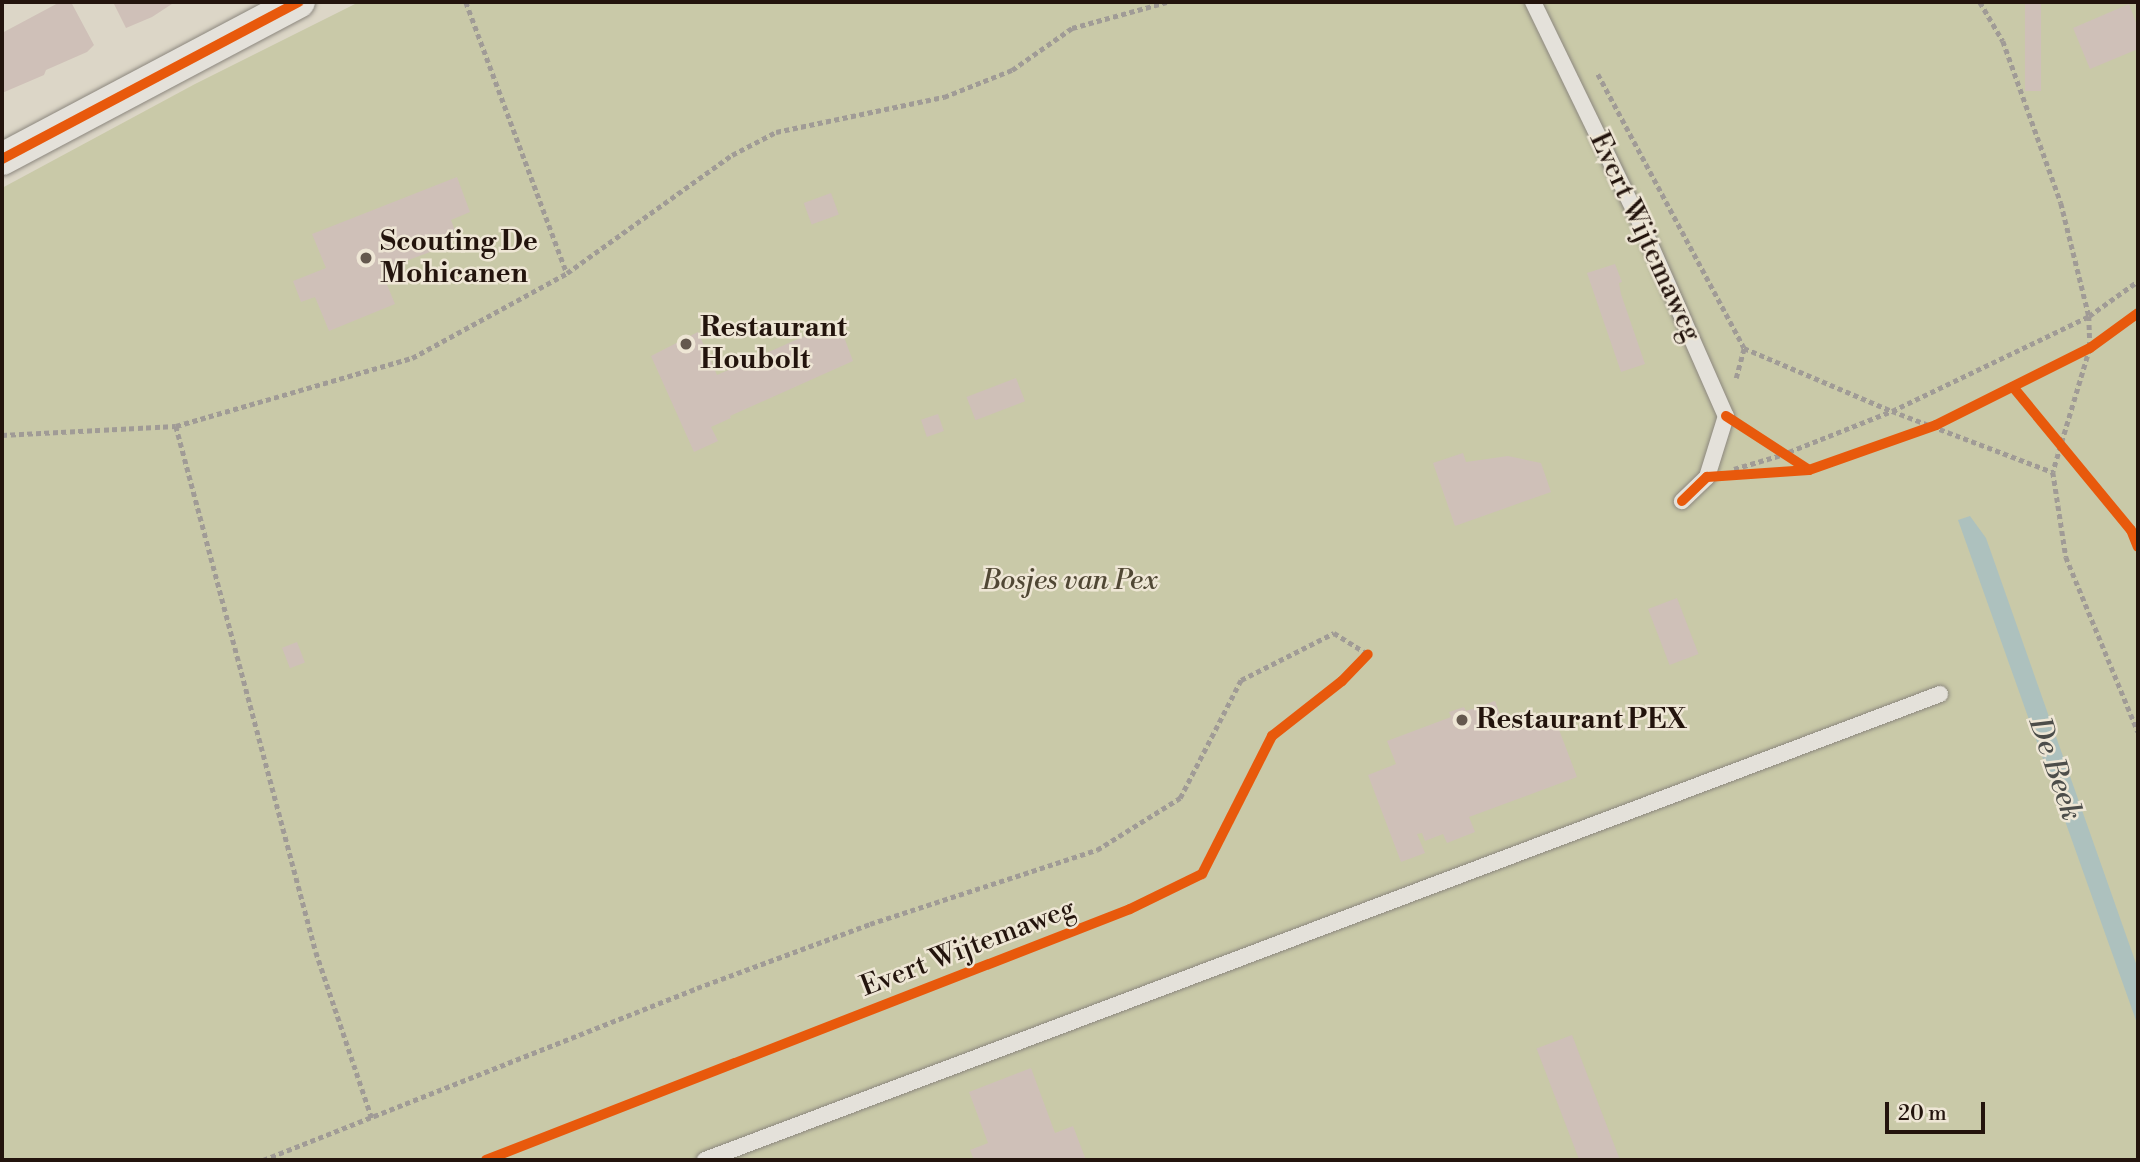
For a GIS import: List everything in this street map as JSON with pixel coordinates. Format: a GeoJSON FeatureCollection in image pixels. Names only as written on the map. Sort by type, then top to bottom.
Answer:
{"type":"FeatureCollection","features":[{"type":"Feature","properties":{"kind":"street"},"geometry":{"type":"LineString","coordinates":[[2,159],[299,2]]}},
{"type":"Feature","properties":{"kind":"lane","name":"Evert Wijtemaweg"},"geometry":{"type":"LineString","coordinates":[[1533,2],[1646,235],[1726,416],[1707,477],[1682,501]]}},
{"type":"Feature","properties":{"kind":"lane"},"geometry":{"type":"LineString","coordinates":[[705,1160],[1940,694]]}},
{"type":"Feature","properties":{"kind":"path"},"geometry":{"type":"LineString","coordinates":[[466,2],[567,272]]}},
{"type":"Feature","properties":{"kind":"path"},"geometry":{"type":"LineString","coordinates":[[2,435],[176,426],[412,358],[567,272],[732,155],[776,132],[944,97],[1012,70],[1072,28],[1167,2]]}},
{"type":"Feature","properties":{"kind":"path"},"geometry":{"type":"LineString","coordinates":[[1980,2],[2003,41],[2061,203],[2089,316],[2090,348],[2053,472],[2066,557],[2138,732]]}},
{"type":"Feature","properties":{"kind":"path"},"geometry":{"type":"LineString","coordinates":[[1592,62],[1744,348],[1892,411],[1936,425],[2053,472]]}},
{"type":"Feature","properties":{"kind":"path"},"geometry":{"type":"LineString","coordinates":[[1707,477],[1782,455],[1892,411],[2089,316],[2138,281]]}},
{"type":"Feature","properties":{"kind":"path"},"geometry":{"type":"LineString","coordinates":[[2079,353],[2099,341]]}},
{"type":"Feature","properties":{"kind":"path"},"geometry":{"type":"LineString","coordinates":[[1910,434],[1947,419]]}},
{"type":"Feature","properties":{"kind":"path"},"geometry":{"type":"LineString","coordinates":[[176,426],[316,952],[372,1118]]}},
{"type":"Feature","properties":{"kind":"path"},"geometry":{"type":"LineString","coordinates":[[2053,435],[2070,456]]}},
{"type":"Feature","properties":{"kind":"path"},"geometry":{"type":"LineString","coordinates":[[1770,447],[1800,465]]}},
{"type":"Feature","properties":{"kind":"path"},"geometry":{"type":"LineString","coordinates":[[1707,477],[1760,473]]}},
{"type":"Feature","properties":{"kind":"path"},"geometry":{"type":"LineString","coordinates":[[263,1160],[710,983],[870,924],[1097,850],[1180,798],[1241,680],[1334,634],[1368,654],[1359,663]]}},
{"type":"Feature","properties":{"kind":"green space","name":"Bosjes van Pex"},"geometry":{"type":"Polygon","coordinates":[[[359,2],[2138,2],[2138,1160],[2,1160],[2,188],[195,84],[359,2]]]}},
{"type":"Feature","properties":{"kind":"water","name":"De Beek"},"geometry":{"type":"Polygon","coordinates":[[[1970,516],[1986,538],[2138,969],[2138,1026],[1958,520],[1970,516]]]}},
{"type":"Feature","properties":{"kind":"building"},"geometry":{"type":"Polygon","coordinates":[[[60,2],[71,2],[94,45],[87,52],[46,70],[44,75],[2,93],[2,33],[60,2]]]}},
{"type":"Feature","properties":{"kind":"building"},"geometry":{"type":"Polygon","coordinates":[[[113,2],[175,2],[152,17],[126,28],[113,2]]]}},
{"type":"Feature","properties":{"kind":"building"},"geometry":{"type":"Polygon","coordinates":[[[2025,2],[2041,2],[2041,91],[2025,91],[2025,2]]]}},
{"type":"Feature","properties":{"kind":"building"},"geometry":{"type":"Polygon","coordinates":[[[2129,4],[2138,28],[2138,49],[2090,69],[2073,28],[2129,4]]]}},
{"type":"Feature","properties":{"kind":"building","name":"Scouting De Mohicanen"},"geometry":{"type":"Polygon","coordinates":[[[457,177],[470,212],[451,220],[458,239],[443,245],[444,247],[381,270],[395,304],[329,331],[315,297],[301,302],[293,281],[326,268],[312,234],[457,177]]]}},
{"type":"Feature","properties":{"kind":"building"},"geometry":{"type":"Polygon","coordinates":[[[831,193],[839,215],[812,225],[804,203],[831,193]]]}},
{"type":"Feature","properties":{"kind":"building"},"geometry":{"type":"Polygon","coordinates":[[[1615,264],[1622,282],[1619,283],[1621,294],[1645,364],[1621,372],[1587,273],[1615,264]]]}},
{"type":"Feature","properties":{"kind":"building"},"geometry":{"type":"Polygon","coordinates":[[[838,321],[853,361],[730,416],[731,418],[711,427],[718,441],[694,452],[651,356],[698,332],[717,375],[838,321]]]}},
{"type":"Feature","properties":{"kind":"building"},"geometry":{"type":"Polygon","coordinates":[[[1016,378],[1025,401],[975,420],[967,397],[1016,378]]]}},
{"type":"Feature","properties":{"kind":"building"},"geometry":{"type":"Polygon","coordinates":[[[938,414],[944,431],[927,437],[921,420],[938,414]]]}},
{"type":"Feature","properties":{"kind":"building"},"geometry":{"type":"Polygon","coordinates":[[[1463,453],[1466,462],[1508,456],[1541,463],[1551,492],[1455,526],[1433,463],[1463,453]]]}},
{"type":"Feature","properties":{"kind":"building"},"geometry":{"type":"Polygon","coordinates":[[[1677,598],[1699,654],[1670,665],[1648,609],[1677,598]]]}},
{"type":"Feature","properties":{"kind":"building"},"geometry":{"type":"Polygon","coordinates":[[[297,642],[305,663],[290,668],[282,648],[297,642]]]}},
{"type":"Feature","properties":{"kind":"building"},"geometry":{"type":"Polygon","coordinates":[[[1495,701],[1505,729],[1517,724],[1515,717],[1531,711],[1533,718],[1552,711],[1577,777],[1469,817],[1475,832],[1447,843],[1443,834],[1425,841],[1422,833],[1417,834],[1425,853],[1401,862],[1368,775],[1396,764],[1387,741],[1451,717],[1449,712],[1464,707],[1466,711],[1495,701]]]}},
{"type":"Feature","properties":{"kind":"building"},"geometry":{"type":"Polygon","coordinates":[[[1572,1035],[1620,1160],[1579,1160],[1537,1049],[1572,1035]]]}},
{"type":"Feature","properties":{"kind":"building"},"geometry":{"type":"Polygon","coordinates":[[[1031,1068],[1055,1133],[1073,1126],[1086,1160],[974,1160],[970,1150],[988,1143],[969,1092],[1031,1068]]]}},
{"type":"Feature","properties":{"kind":"cycle path"},"geometry":{"type":"LineString","coordinates":[[2,159],[299,2]]}},
{"type":"Feature","properties":{"kind":"cycle path"},"geometry":{"type":"LineString","coordinates":[[1682,501],[1707,477],[1809,470],[1936,425],[2090,348],[2138,313]]}},
{"type":"Feature","properties":{"kind":"cycle path"},"geometry":{"type":"LineString","coordinates":[[2013,387],[2131,530],[2138,547]]}},
{"type":"Feature","properties":{"kind":"cycle path"},"geometry":{"type":"LineString","coordinates":[[1726,416],[1809,470]]}},
{"type":"Feature","properties":{"kind":"cycle path"},"geometry":{"type":"LineString","coordinates":[[486,1160],[1130,909],[1202,874],[1272,736],[1342,681],[1368,654]]}},
{"type":"Feature","properties":{"kind":"place","name":"Scouting De Mohicanen"},"geometry":{"type":"Point","coordinates":[366,258]}},
{"type":"Feature","properties":{"kind":"place","name":"Restaurant Houbolt"},"geometry":{"type":"Point","coordinates":[686,344]}},
{"type":"Feature","properties":{"kind":"place","name":"Restaurant PEX"},"geometry":{"type":"Point","coordinates":[1462,720]}}]}
